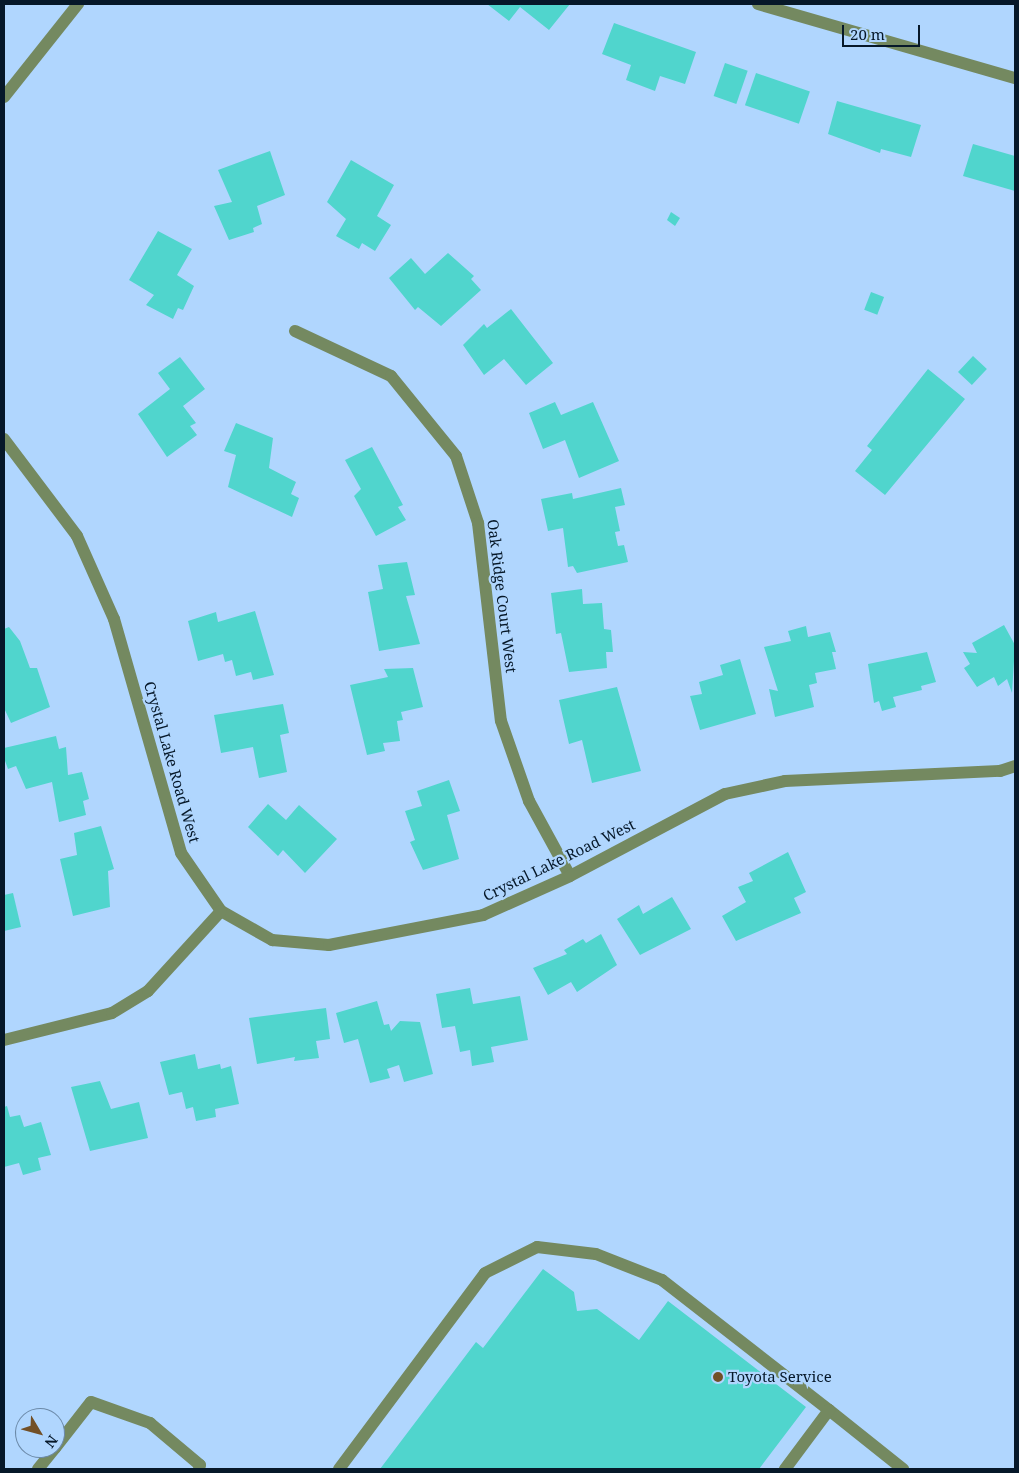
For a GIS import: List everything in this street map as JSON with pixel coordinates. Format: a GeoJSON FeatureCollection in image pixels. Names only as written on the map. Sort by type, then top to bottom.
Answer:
{"type":"FeatureCollection","features":[{"type":"Feature","properties":{"kind":"street"},"geometry":{"type":"LineString","coordinates":[[4,98],[78,4]]}},
{"type":"Feature","properties":{"kind":"street"},"geometry":{"type":"LineString","coordinates":[[758,4],[1015,78]]}},
{"type":"Feature","properties":{"kind":"street","name":"Oak Ridge Court West"},"geometry":{"type":"LineString","coordinates":[[295,331],[391,376],[456,456],[478,523],[501,722],[529,801],[570,876]]}},
{"type":"Feature","properties":{"kind":"street","name":"Crystal Lake Road West"},"geometry":{"type":"LineString","coordinates":[[4,439],[77,536],[114,620],[181,853],[221,910],[272,940],[329,945],[483,916],[570,876],[725,794],[785,781],[1000,772],[1015,766]]}},
{"type":"Feature","properties":{"kind":"street"},"geometry":{"type":"LineString","coordinates":[[4,1040],[112,1013],[148,992],[221,910]]}},
{"type":"Feature","properties":{"kind":"street"},"geometry":{"type":"LineString","coordinates":[[339,1469],[486,1273],[537,1247],[596,1254],[662,1280],[903,1469]]}},
{"type":"Feature","properties":{"kind":"street"},"geometry":{"type":"LineString","coordinates":[[65,1435],[91,1402],[150,1423],[200,1465],[199,1469]]}},
{"type":"Feature","properties":{"kind":"street"},"geometry":{"type":"LineString","coordinates":[[785,1469],[830,1410]]}},
{"type":"Feature","properties":{"kind":"street"},"geometry":{"type":"LineString","coordinates":[[38,1469],[47,1458]]}},
{"type":"Feature","properties":{"kind":"building"},"geometry":{"type":"Polygon","coordinates":[[[487,4],[570,4],[549,30],[520,7],[509,21],[487,4]]]}},
{"type":"Feature","properties":{"kind":"building"},"geometry":{"type":"Polygon","coordinates":[[[614,23],[696,52],[685,84],[660,76],[655,91],[626,80],[631,65],[602,54],[614,23]]]}},
{"type":"Feature","properties":{"kind":"building"},"geometry":{"type":"Polygon","coordinates":[[[725,63],[748,71],[736,104],[714,96],[725,63]]]}},
{"type":"Feature","properties":{"kind":"building"},"geometry":{"type":"Polygon","coordinates":[[[756,73],[810,92],[799,124],[745,105],[756,73]]]}},
{"type":"Feature","properties":{"kind":"building"},"geometry":{"type":"Polygon","coordinates":[[[837,101],[921,125],[911,157],[881,149],[880,153],[828,134],[837,101]]]}},
{"type":"Feature","properties":{"kind":"building"},"geometry":{"type":"Polygon","coordinates":[[[973,144],[1015,156],[1015,191],[963,176],[973,144]]]}},
{"type":"Feature","properties":{"kind":"building"},"geometry":{"type":"Polygon","coordinates":[[[270,151],[285,195],[257,206],[262,224],[253,228],[254,232],[229,240],[214,206],[232,202],[218,170],[270,151]]]}},
{"type":"Feature","properties":{"kind":"building"},"geometry":{"type":"Polygon","coordinates":[[[351,160],[394,185],[377,216],[391,225],[375,251],[362,243],[359,249],[336,236],[346,219],[327,202],[351,160]]]}},
{"type":"Feature","properties":{"kind":"building"},"geometry":{"type":"Polygon","coordinates":[[[671,212],[680,218],[675,226],[667,220],[671,212]]]}},
{"type":"Feature","properties":{"kind":"building"},"geometry":{"type":"Polygon","coordinates":[[[158,231],[192,249],[177,275],[194,286],[183,310],[178,308],[173,319],[146,305],[154,295],[129,280],[158,231]]]}},
{"type":"Feature","properties":{"kind":"building"},"geometry":{"type":"Polygon","coordinates":[[[448,253],[474,276],[471,279],[481,290],[441,326],[418,307],[415,310],[389,278],[411,258],[425,274],[448,253]]]}},
{"type":"Feature","properties":{"kind":"building"},"geometry":{"type":"Polygon","coordinates":[[[871,292],[884,297],[877,315],[864,310],[871,292]]]}},
{"type":"Feature","properties":{"kind":"building"},"geometry":{"type":"Polygon","coordinates":[[[511,309],[553,363],[526,385],[504,359],[484,375],[463,345],[484,324],[487,328],[511,309]]]}},
{"type":"Feature","properties":{"kind":"building"},"geometry":{"type":"Polygon","coordinates":[[[973,356],[987,369],[972,385],[958,372],[973,356]]]}},
{"type":"Feature","properties":{"kind":"building"},"geometry":{"type":"Polygon","coordinates":[[[180,357],[205,389],[183,406],[196,423],[190,426],[197,435],[167,457],[138,414],[170,389],[158,373],[180,357]]]}},
{"type":"Feature","properties":{"kind":"building"},"geometry":{"type":"Polygon","coordinates":[[[928,369],[965,399],[885,495],[855,471],[872,450],[867,446],[928,369]]]}},
{"type":"Feature","properties":{"kind":"building"},"geometry":{"type":"Polygon","coordinates":[[[555,402],[561,415],[593,402],[619,461],[579,478],[565,440],[543,449],[529,413],[555,402]]]}},
{"type":"Feature","properties":{"kind":"building"},"geometry":{"type":"Polygon","coordinates":[[[236,423],[273,438],[269,468],[296,482],[291,494],[299,498],[292,517],[228,487],[236,455],[224,451],[236,423]]]}},
{"type":"Feature","properties":{"kind":"building"},"geometry":{"type":"Polygon","coordinates":[[[372,447],[403,505],[398,507],[406,520],[376,536],[354,496],[361,489],[345,460],[372,447]]]}},
{"type":"Feature","properties":{"kind":"building"},"geometry":{"type":"Polygon","coordinates":[[[621,488],[625,505],[615,507],[620,531],[615,532],[618,546],[624,545],[628,562],[577,573],[573,566],[568,567],[563,528],[548,531],[541,499],[572,493],[573,499],[621,488]]]}},
{"type":"Feature","properties":{"kind":"building"},"geometry":{"type":"Polygon","coordinates":[[[407,562],[415,595],[406,596],[420,644],[379,651],[368,592],[383,589],[378,565],[407,562]]]}},
{"type":"Feature","properties":{"kind":"building"},"geometry":{"type":"Polygon","coordinates":[[[582,589],[583,604],[602,603],[604,629],[611,630],[613,652],[606,652],[607,668],[569,672],[561,633],[556,634],[551,593],[582,589]]]}},
{"type":"Feature","properties":{"kind":"building"},"geometry":{"type":"Polygon","coordinates":[[[255,611],[274,675],[253,680],[251,672],[236,676],[232,660],[225,662],[223,654],[198,661],[188,621],[216,612],[218,622],[255,611]]]}},
{"type":"Feature","properties":{"kind":"building"},"geometry":{"type":"Polygon","coordinates":[[[1004,625],[1015,645],[1012,693],[1007,679],[998,686],[994,677],[977,687],[964,668],[970,664],[963,652],[977,653],[972,643],[1004,625]]]}},
{"type":"Feature","properties":{"kind":"building"},"geometry":{"type":"Polygon","coordinates":[[[806,626],[808,637],[830,632],[836,652],[832,652],[836,669],[815,673],[817,683],[809,685],[814,707],[775,717],[769,689],[778,691],[764,647],[791,641],[788,631],[806,626]]]}},
{"type":"Feature","properties":{"kind":"building"},"geometry":{"type":"Polygon","coordinates":[[[9,627],[20,641],[30,668],[37,668],[50,707],[11,723],[4,708],[4,629],[9,627]]]}},
{"type":"Feature","properties":{"kind":"building"},"geometry":{"type":"Polygon","coordinates":[[[927,652],[936,682],[921,686],[922,690],[893,697],[896,707],[882,711],[879,701],[874,703],[868,664],[927,652]]]}},
{"type":"Feature","properties":{"kind":"building"},"geometry":{"type":"Polygon","coordinates":[[[740,659],[756,714],[700,730],[690,696],[702,694],[699,682],[723,675],[720,665],[740,659]]]}},
{"type":"Feature","properties":{"kind":"building"},"geometry":{"type":"Polygon","coordinates":[[[413,668],[423,707],[401,712],[403,720],[397,721],[400,741],[383,743],[385,751],[367,755],[350,685],[388,677],[384,669],[413,668]]]}},
{"type":"Feature","properties":{"kind":"building"},"geometry":{"type":"Polygon","coordinates":[[[617,687],[641,771],[592,783],[582,740],[569,744],[559,700],[617,687]]]}},
{"type":"Feature","properties":{"kind":"building"},"geometry":{"type":"Polygon","coordinates":[[[283,704],[289,733],[280,735],[287,772],[259,778],[253,747],[221,753],[214,715],[283,704]]]}},
{"type":"Feature","properties":{"kind":"building"},"geometry":{"type":"Polygon","coordinates":[[[56,736],[59,749],[66,747],[68,775],[82,772],[89,799],[83,801],[86,815],[59,822],[52,782],[26,789],[16,766],[8,769],[4,758],[4,748],[56,736]]]}},
{"type":"Feature","properties":{"kind":"building"},"geometry":{"type":"Polygon","coordinates":[[[449,780],[460,811],[447,815],[459,859],[423,870],[410,842],[415,840],[405,811],[422,806],[417,791],[449,780]]]}},
{"type":"Feature","properties":{"kind":"building"},"geometry":{"type":"Polygon","coordinates":[[[268,804],[286,820],[299,805],[337,839],[305,873],[283,850],[278,856],[248,827],[268,804]]]}},
{"type":"Feature","properties":{"kind":"building"},"geometry":{"type":"Polygon","coordinates":[[[101,826],[114,869],[108,871],[110,907],[73,916],[60,859],[77,855],[74,833],[101,826]]]}},
{"type":"Feature","properties":{"kind":"building"},"geometry":{"type":"Polygon","coordinates":[[[788,852],[806,892],[794,898],[801,913],[736,941],[722,916],[746,902],[738,887],[753,881],[749,873],[788,852]]]}},
{"type":"Feature","properties":{"kind":"building"},"geometry":{"type":"Polygon","coordinates":[[[13,893],[21,927],[4,931],[4,895],[13,893]]]}},
{"type":"Feature","properties":{"kind":"building"},"geometry":{"type":"Polygon","coordinates":[[[672,897],[691,929],[640,955],[617,919],[639,905],[643,914],[672,897]]]}},
{"type":"Feature","properties":{"kind":"building"},"geometry":{"type":"Polygon","coordinates":[[[601,934],[617,965],[577,992],[571,982],[548,995],[533,968],[567,954],[564,950],[583,939],[586,943],[601,934]]]}},
{"type":"Feature","properties":{"kind":"building"},"geometry":{"type":"Polygon","coordinates":[[[470,988],[473,1004],[520,996],[528,1040],[491,1047],[494,1062],[472,1066],[470,1050],[460,1052],[455,1026],[442,1028],[436,994],[470,988]]]}},
{"type":"Feature","properties":{"kind":"building"},"geometry":{"type":"Polygon","coordinates":[[[377,1001],[384,1025],[389,1024],[391,1031],[400,1021],[420,1022],[433,1074],[404,1082],[399,1065],[387,1069],[390,1078],[370,1083],[358,1039],[344,1043],[336,1013],[377,1001]]]}},
{"type":"Feature","properties":{"kind":"building"},"geometry":{"type":"Polygon","coordinates":[[[326,1008],[330,1039],[316,1041],[319,1058],[294,1061],[295,1057],[257,1064],[249,1018],[326,1008]]]}},
{"type":"Feature","properties":{"kind":"building"},"geometry":{"type":"Polygon","coordinates":[[[195,1054],[198,1069],[220,1064],[221,1069],[231,1066],[239,1104],[215,1109],[216,1117],[196,1121],[193,1107],[186,1109],[182,1092],[169,1095],[160,1062],[195,1054]]]}},
{"type":"Feature","properties":{"kind":"building"},"geometry":{"type":"Polygon","coordinates":[[[100,1081],[111,1109],[139,1102],[148,1138],[90,1151],[71,1087],[100,1081]]]}},
{"type":"Feature","properties":{"kind":"building"},"geometry":{"type":"Polygon","coordinates":[[[7,1106],[10,1117],[20,1115],[24,1127],[41,1122],[51,1155],[38,1158],[41,1170],[23,1175],[19,1163],[4,1167],[4,1107],[7,1106]]]}},
{"type":"Feature","properties":{"kind":"building"},"geometry":{"type":"Polygon","coordinates":[[[543,1269],[574,1292],[577,1311],[597,1309],[639,1340],[668,1301],[806,1407],[759,1469],[380,1469],[476,1342],[483,1348],[543,1269]]]}},
{"type":"Feature","properties":{"kind":"place","name":"Toyota Service"},"geometry":{"type":"Point","coordinates":[718,1377]}}]}
